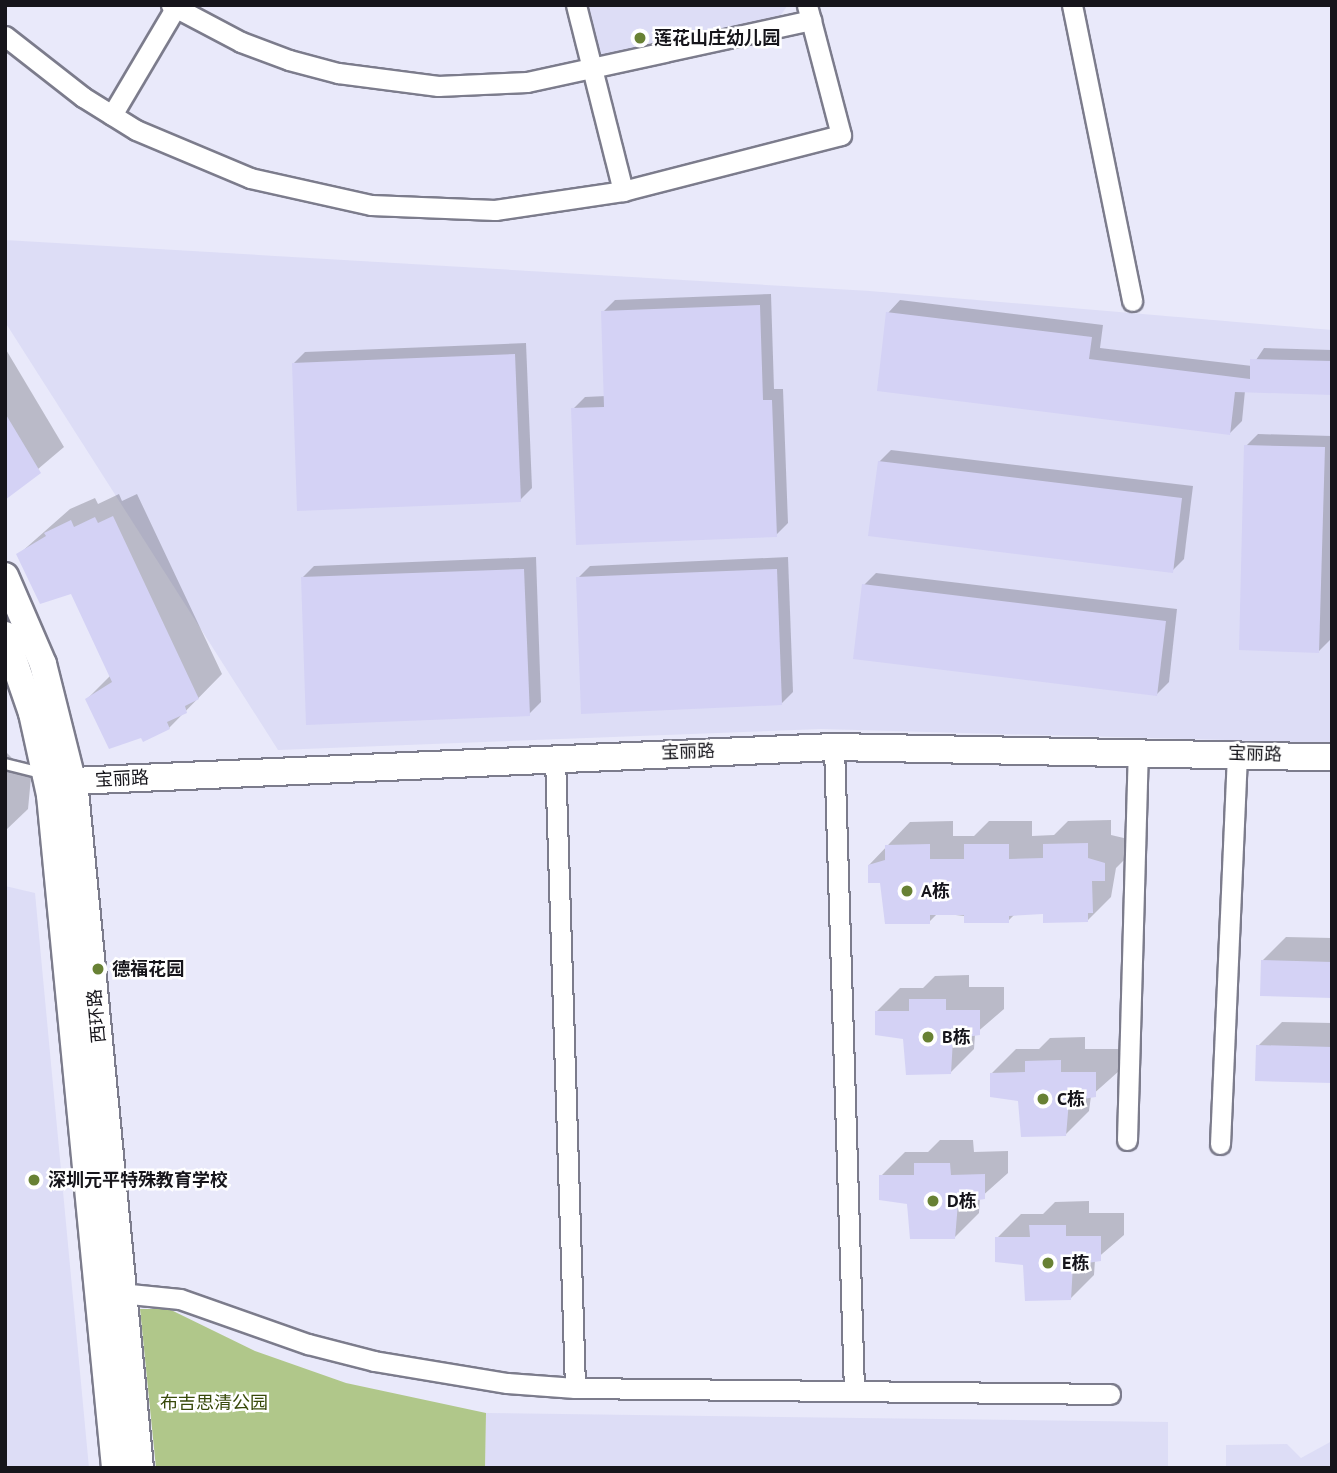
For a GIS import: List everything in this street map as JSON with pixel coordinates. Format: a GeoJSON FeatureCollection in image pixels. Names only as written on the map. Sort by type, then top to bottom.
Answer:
{"type":"FeatureCollection","features":[{"type":"Feature","properties":{"kind":"main road","name":"西环路"},"geometry":{"type":"LineString","coordinates":[[5,576],[43,664],[73,782],[111,1292],[115,1468]]}},
{"type":"Feature","properties":{"kind":"main road","name":"西环路"},"geometry":{"type":"LineString","coordinates":[[5,635],[32,713],[46,775],[111,1292],[140,1468]]}},
{"type":"Feature","properties":{"kind":"main road","name":"宝丽路"},"geometry":{"type":"LineString","coordinates":[[46,775],[73,782],[834,747],[1332,757]]}},
{"type":"Feature","properties":{"kind":"street"},"geometry":{"type":"LineString","coordinates":[[576,5],[623,191]]}},
{"type":"Feature","properties":{"kind":"street"},"geometry":{"type":"LineString","coordinates":[[1072,5],[1132,301]]}},
{"type":"Feature","properties":{"kind":"street"},"geometry":{"type":"LineString","coordinates":[[5,36],[112,115],[192,157],[250,178],[371,205],[495,210],[623,191],[841,135],[809,13],[592,68],[488,86],[387,82],[289,60],[241,42],[174,6],[112,115]]}},
{"type":"Feature","properties":{"kind":"street"},"geometry":{"type":"LineString","coordinates":[[834,747],[854,1390]]}},
{"type":"Feature","properties":{"kind":"street"},"geometry":{"type":"LineString","coordinates":[[1127,1140],[1138,752]]}},
{"type":"Feature","properties":{"kind":"street"},"geometry":{"type":"LineString","coordinates":[[1220,1144],[1237,754]]}},
{"type":"Feature","properties":{"kind":"street"},"geometry":{"type":"LineString","coordinates":[[555,758],[575,1388]]}},
{"type":"Feature","properties":{"kind":"street"},"geometry":{"type":"LineString","coordinates":[[111,1292],[180,1299],[282,1336],[373,1361],[507,1383],[575,1388],[1110,1394]]}},
{"type":"Feature","properties":{"kind":"lane"},"geometry":{"type":"LineString","coordinates":[[5,764],[46,775]]}},
{"type":"Feature","properties":{"kind":"shaded area","name":"莲花山庄幼儿园"},"geometry":{"type":"Polygon","coordinates":[[[583,5],[787,6],[781,15],[597,61],[583,5]]]}},
{"type":"Feature","properties":{"kind":"shaded area"},"geometry":{"type":"Polygon","coordinates":[[[5,240],[870,291],[1332,330],[1332,743],[821,729],[278,750],[5,322],[5,240]]]}},
{"type":"Feature","properties":{"kind":"shaded area","name":"深圳元平特殊教育学校"},"geometry":{"type":"Polygon","coordinates":[[[5,886],[35,893],[89,1468],[5,1468],[5,886]]]}},
{"type":"Feature","properties":{"kind":"shaded area"},"geometry":{"type":"Polygon","coordinates":[[[486,1413],[1168,1422],[1168,1468],[485,1468],[486,1413]]]}},
{"type":"Feature","properties":{"kind":"shaded area"},"geometry":{"type":"Polygon","coordinates":[[[1332,1441],[1332,1468],[1226,1468],[1226,1445],[1287,1444],[1301,1458],[1332,1441]]]}},
{"type":"Feature","properties":{"kind":"green space","name":"布吉思清公园"},"geometry":{"type":"Polygon","coordinates":[[[140,1309],[169,1309],[255,1351],[346,1383],[486,1413],[485,1468],[156,1468],[140,1309]]]}},
{"type":"Feature","properties":{"kind":"building"},"geometry":{"type":"Polygon","coordinates":[[[760,305],[763,400],[772,400],[777,537],[576,545],[571,408],[604,407],[601,311],[760,305]]]}},
{"type":"Feature","properties":{"kind":"building"},"geometry":{"type":"Polygon","coordinates":[[[886,312],[1092,337],[1089,359],[1250,379],[1250,359],[1332,361],[1332,395],[1235,392],[1230,435],[877,391],[886,312]]]}},
{"type":"Feature","properties":{"kind":"building"},"geometry":{"type":"Polygon","coordinates":[[[515,354],[521,502],[297,511],[292,363],[515,354]]]}},
{"type":"Feature","properties":{"kind":"building"},"geometry":{"type":"Polygon","coordinates":[[[5,413],[41,473],[5,500],[5,413]]]}},
{"type":"Feature","properties":{"kind":"building"},"geometry":{"type":"Polygon","coordinates":[[[1244,445],[1325,447],[1319,653],[1239,650],[1244,445]]]}},
{"type":"Feature","properties":{"kind":"building"},"geometry":{"type":"Polygon","coordinates":[[[878,461],[1182,498],[1173,573],[868,536],[878,461]]]}},
{"type":"Feature","properties":{"kind":"building"},"geometry":{"type":"Polygon","coordinates":[[[113,516],[199,699],[185,706],[187,713],[167,722],[170,729],[143,742],[141,738],[109,749],[85,699],[112,682],[71,594],[40,604],[16,554],[46,536],[44,533],[71,520],[74,527],[95,517],[98,523],[113,516]]]}},
{"type":"Feature","properties":{"kind":"building"},"geometry":{"type":"Polygon","coordinates":[[[524,569],[530,716],[306,725],[301,577],[524,569]]]}},
{"type":"Feature","properties":{"kind":"building"},"geometry":{"type":"Polygon","coordinates":[[[777,569],[782,705],[581,714],[576,577],[777,569]]]}},
{"type":"Feature","properties":{"kind":"building"},"geometry":{"type":"Polygon","coordinates":[[[862,584],[1166,621],[1157,696],[853,659],[862,584]]]}},
{"type":"Feature","properties":{"kind":"building","name":"A栋"},"geometry":{"type":"Polygon","coordinates":[[[1088,843],[1088,858],[1105,863],[1105,881],[1092,881],[1093,913],[1088,913],[1088,922],[1043,923],[1043,914],[1009,916],[1009,923],[964,923],[964,915],[930,915],[930,924],[885,924],[880,883],[868,883],[868,865],[885,860],[885,845],[930,844],[930,859],[964,859],[964,844],[1009,844],[1009,859],[1043,858],[1043,844],[1088,843]]]}},
{"type":"Feature","properties":{"kind":"building"},"geometry":{"type":"Polygon","coordinates":[[[1261,960],[1332,962],[1332,998],[1260,996],[1261,960]]]}},
{"type":"Feature","properties":{"kind":"building","name":"B栋"},"geometry":{"type":"Polygon","coordinates":[[[909,999],[946,999],[946,1010],[980,1010],[980,1035],[953,1039],[951,1074],[906,1075],[903,1039],[875,1035],[875,1011],[909,1011],[909,999]]]}},
{"type":"Feature","properties":{"kind":"building"},"geometry":{"type":"Polygon","coordinates":[[[1256,1045],[1332,1047],[1332,1083],[1255,1081],[1256,1045]]]}},
{"type":"Feature","properties":{"kind":"building","name":"C栋"},"geometry":{"type":"Polygon","coordinates":[[[1061,1060],[1061,1072],[1096,1072],[1096,1097],[1069,1101],[1066,1136],[1021,1137],[1018,1101],[990,1097],[990,1073],[1025,1072],[1025,1061],[1061,1060]]]}},
{"type":"Feature","properties":{"kind":"building","name":"D栋"},"geometry":{"type":"Polygon","coordinates":[[[914,1163],[950,1163],[951,1175],[985,1174],[985,1199],[958,1203],[955,1239],[910,1239],[907,1204],[879,1200],[879,1175],[914,1175],[914,1163]]]}},
{"type":"Feature","properties":{"kind":"building","name":"E栋"},"geometry":{"type":"Polygon","coordinates":[[[1029,1225],[1066,1225],[1066,1236],[1101,1236],[1101,1261],[1073,1265],[1071,1300],[1025,1301],[1023,1265],[995,1262],[995,1237],[1030,1237],[1029,1225]]]}},
{"type":"Feature","properties":{"kind":"place","name":"莲花山庄幼儿园"},"geometry":{"type":"Point","coordinates":[640,38]}},
{"type":"Feature","properties":{"kind":"place","name":"A栋"},"geometry":{"type":"Point","coordinates":[907,891]}},
{"type":"Feature","properties":{"kind":"place","name":"德福花园"},"geometry":{"type":"Point","coordinates":[98,969]}},
{"type":"Feature","properties":{"kind":"place","name":"B栋"},"geometry":{"type":"Point","coordinates":[928,1037]}},
{"type":"Feature","properties":{"kind":"place","name":"C栋"},"geometry":{"type":"Point","coordinates":[1043,1099]}},
{"type":"Feature","properties":{"kind":"place","name":"深圳元平特殊教育学校"},"geometry":{"type":"Point","coordinates":[34,1180]}},
{"type":"Feature","properties":{"kind":"place","name":"D栋"},"geometry":{"type":"Point","coordinates":[933,1201]}},
{"type":"Feature","properties":{"kind":"place","name":"E栋"},"geometry":{"type":"Point","coordinates":[1048,1263]}}]}
